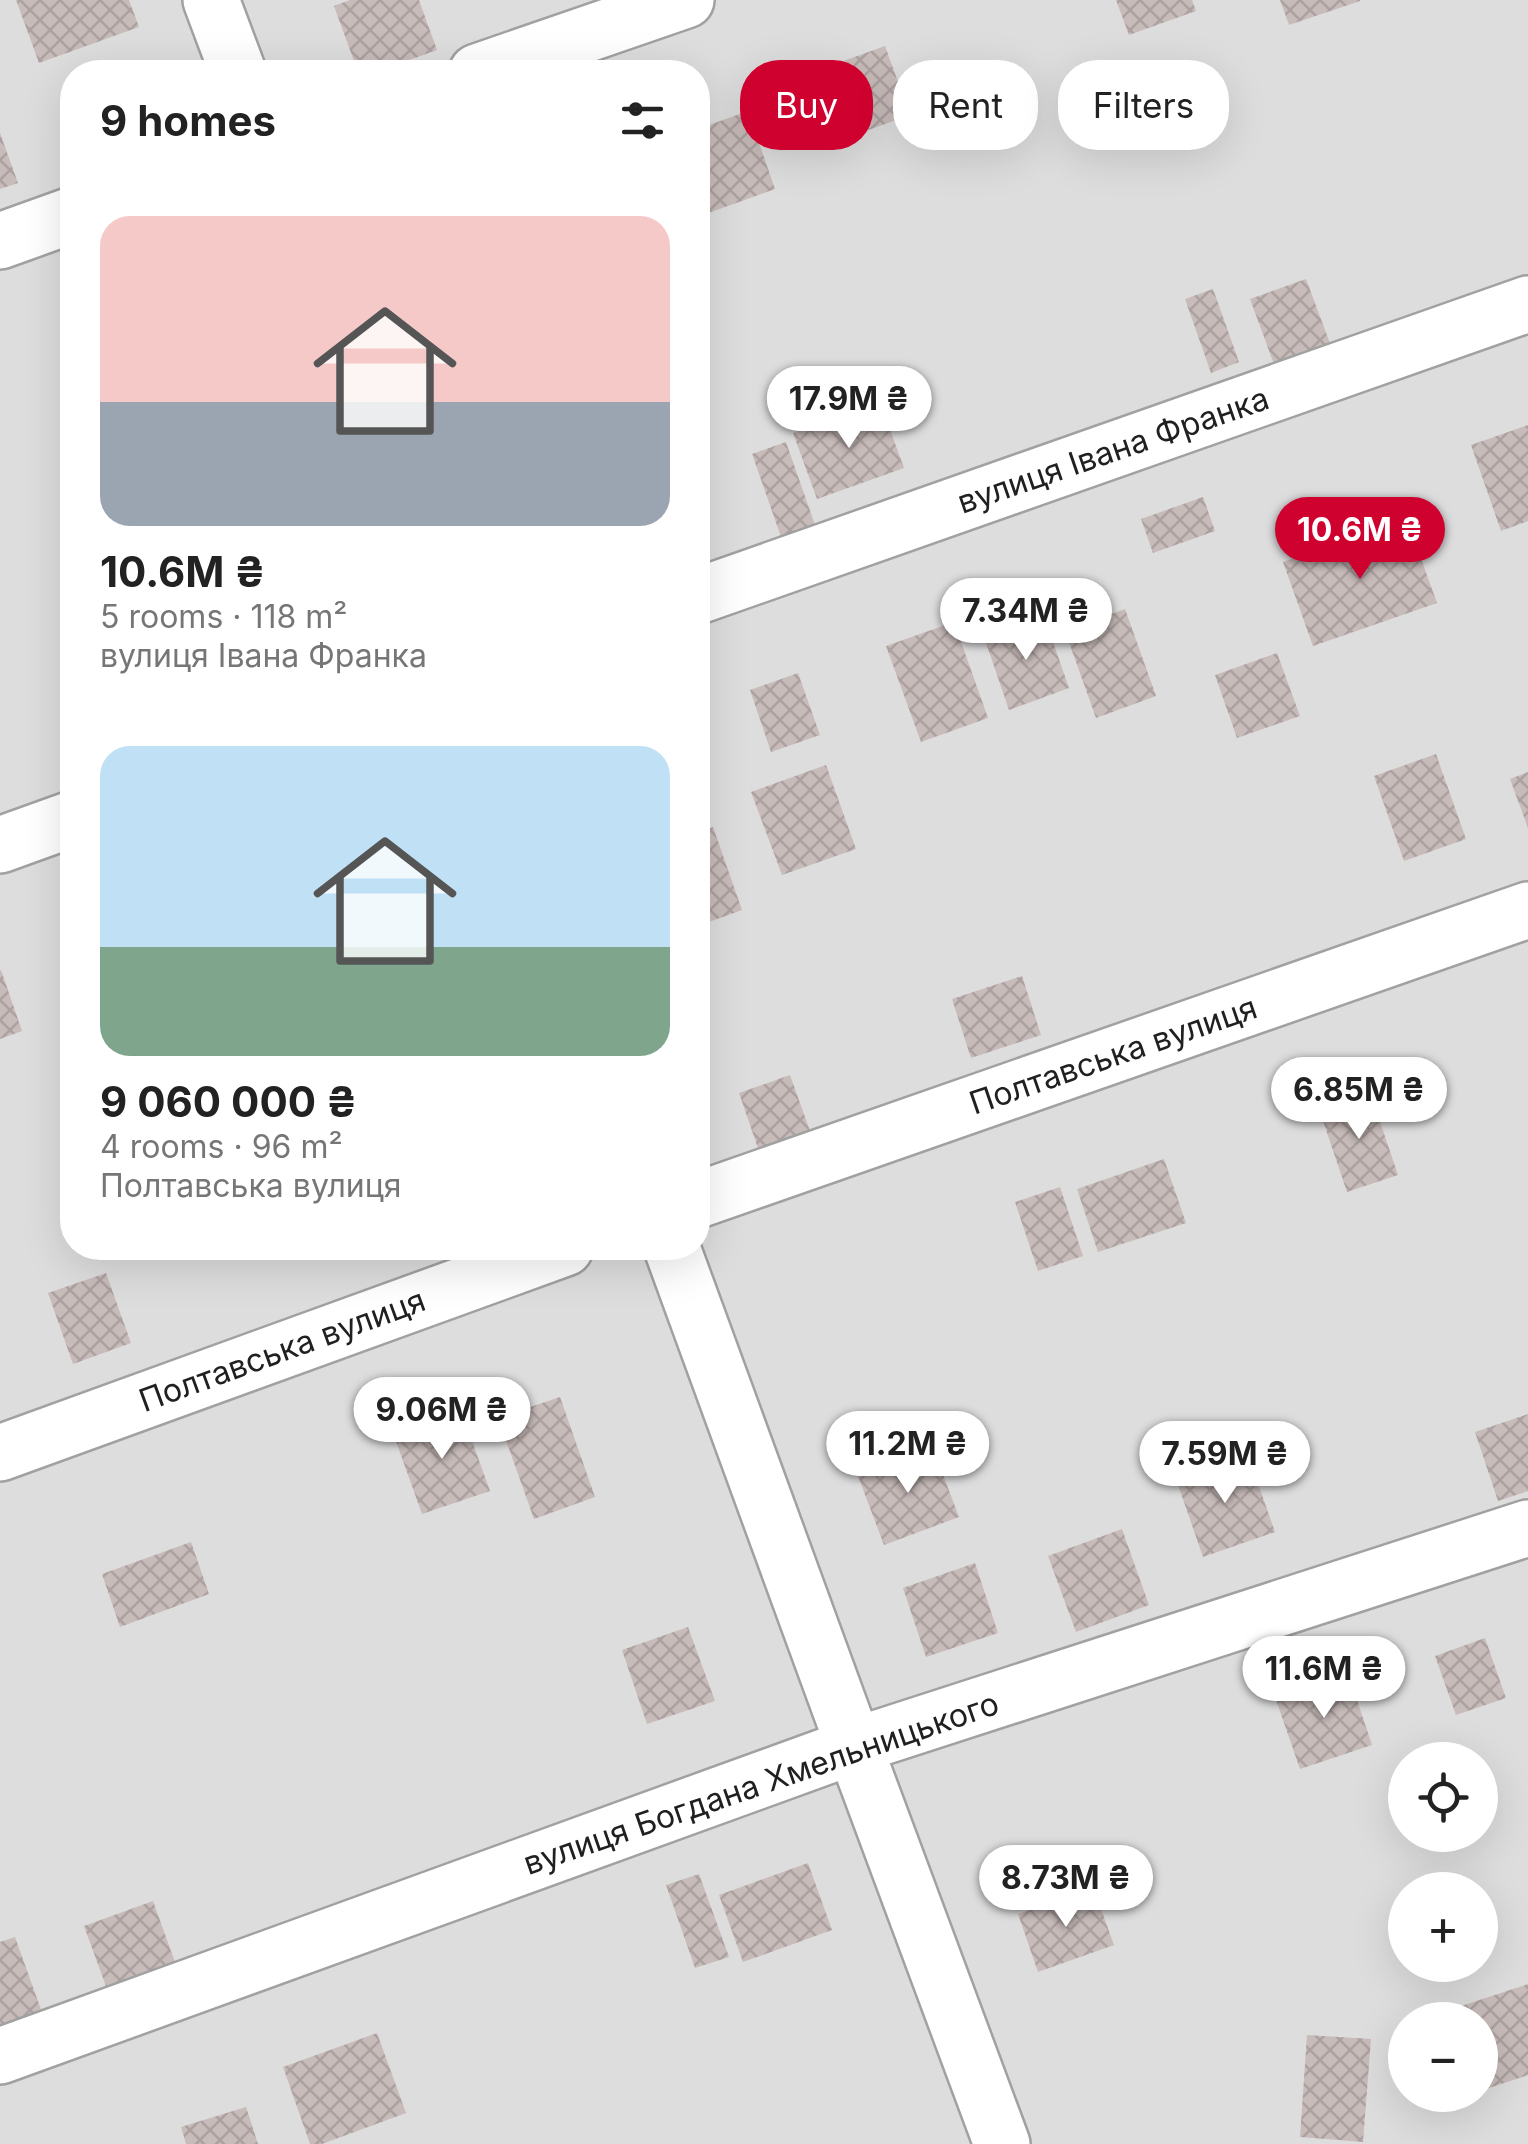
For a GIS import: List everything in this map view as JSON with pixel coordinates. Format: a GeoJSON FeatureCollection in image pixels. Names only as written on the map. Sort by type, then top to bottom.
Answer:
{"type":"FeatureCollection","features":[{"type":"Feature","properties":{"kind":"street"},"geometry":{"type":"LineString","coordinates":[[211,0],[234,60]]}},
{"type":"Feature","properties":{"kind":"street"},"geometry":{"type":"LineString","coordinates":[[511,60],[686,0]]}},
{"type":"Feature","properties":{"kind":"street"},"geometry":{"type":"LineString","coordinates":[[0,241],[60,219]]}},
{"type":"Feature","properties":{"kind":"street","name":"вулиця Івана Франка"},"geometry":{"type":"LineString","coordinates":[[710,592],[1528,304]]}},
{"type":"Feature","properties":{"kind":"street"},"geometry":{"type":"LineString","coordinates":[[0,845],[60,823]]}},
{"type":"Feature","properties":{"kind":"street","name":"Полтавська вулиця"},"geometry":{"type":"LineString","coordinates":[[710,1196],[1528,910]]}},
{"type":"Feature","properties":{"kind":"street","name":"Полтавська вулиця"},"geometry":{"type":"LineString","coordinates":[[0,1453],[532,1260]]}},
{"type":"Feature","properties":{"kind":"street"},"geometry":{"type":"LineString","coordinates":[[676,1260],[1002,2144]]}},
{"type":"Feature","properties":{"kind":"street","name":"вулиця Богдана Хмельницького"},"geometry":{"type":"LineString","coordinates":[[0,2056],[854,1746],[1528,1528]]}},
{"type":"Feature","properties":{"kind":"shaded area"},"geometry":{"type":"Polygon","coordinates":[[[0,0],[1528,0],[1528,2144],[0,2144],[0,0]]]}},
{"type":"Feature","properties":{"kind":"building"},"geometry":{"type":"Polygon","coordinates":[[[16,0],[129,0],[139,27],[39,63],[16,0]]]}},
{"type":"Feature","properties":{"kind":"building"},"geometry":{"type":"Polygon","coordinates":[[[350,0],[419,0],[437,50],[409,60],[354,60],[334,6],[350,0]]]}},
{"type":"Feature","properties":{"kind":"building"},"geometry":{"type":"Polygon","coordinates":[[[1116,0],[1192,0],[1196,11],[1129,35],[1116,0]]]}},
{"type":"Feature","properties":{"kind":"building"},"geometry":{"type":"Polygon","coordinates":[[[1280,0],[1360,0],[1360,1],[1289,25],[1280,0]]]}},
{"type":"Feature","properties":{"kind":"building"},"geometry":{"type":"Polygon","coordinates":[[[885,46],[893,68],[893,121],[873,128],[873,60],[846,60],[885,46]]]}},
{"type":"Feature","properties":{"kind":"building"},"geometry":{"type":"Polygon","coordinates":[[[740,114],[740,150],[762,150],[775,189],[710,212],[710,125],[740,114]]]}},
{"type":"Feature","properties":{"kind":"building"},"geometry":{"type":"Polygon","coordinates":[[[0,133],[18,183],[0,189],[0,133]]]}},
{"type":"Feature","properties":{"kind":"building"},"geometry":{"type":"Polygon","coordinates":[[[1306,279],[1331,346],[1275,367],[1250,299],[1306,279]]]}},
{"type":"Feature","properties":{"kind":"building"},"geometry":{"type":"Polygon","coordinates":[[[1213,289],[1239,362],[1211,373],[1185,299],[1213,289]]]}},
{"type":"Feature","properties":{"kind":"building"},"geometry":{"type":"Polygon","coordinates":[[[880,402],[904,468],[817,499],[793,433],[880,402]]]}},
{"type":"Feature","properties":{"kind":"building"},"geometry":{"type":"Polygon","coordinates":[[[1528,425],[1528,521],[1501,531],[1471,445],[1528,425]]]}},
{"type":"Feature","properties":{"kind":"building"},"geometry":{"type":"Polygon","coordinates":[[[786,442],[821,542],[787,554],[752,454],[786,442]]]}},
{"type":"Feature","properties":{"kind":"building"},"geometry":{"type":"Polygon","coordinates":[[[1203,497],[1215,531],[1153,553],[1141,519],[1203,497]]]}},
{"type":"Feature","properties":{"kind":"building"},"geometry":{"type":"Polygon","coordinates":[[[1406,517],[1437,603],[1313,646],[1283,562],[1406,517]]]}},
{"type":"Feature","properties":{"kind":"building"},"geometry":{"type":"Polygon","coordinates":[[[1125,609],[1156,696],[1096,718],[1065,631],[1125,609]]]}},
{"type":"Feature","properties":{"kind":"building"},"geometry":{"type":"Polygon","coordinates":[[[1044,616],[1069,688],[1009,710],[984,637],[1044,616]]]}},
{"type":"Feature","properties":{"kind":"building"},"geometry":{"type":"Polygon","coordinates":[[[954,622],[988,718],[921,742],[886,646],[954,622]]]}},
{"type":"Feature","properties":{"kind":"building"},"geometry":{"type":"Polygon","coordinates":[[[1277,653],[1300,716],[1237,738],[1215,675],[1277,653]]]}},
{"type":"Feature","properties":{"kind":"building"},"geometry":{"type":"Polygon","coordinates":[[[798,673],[820,735],[771,752],[750,690],[798,673]]]}},
{"type":"Feature","properties":{"kind":"building"},"geometry":{"type":"Polygon","coordinates":[[[1436,754],[1466,839],[1404,861],[1374,776],[1436,754]]]}},
{"type":"Feature","properties":{"kind":"building"},"geometry":{"type":"Polygon","coordinates":[[[826,765],[856,849],[782,875],[751,792],[826,765]]]}},
{"type":"Feature","properties":{"kind":"building"},"geometry":{"type":"Polygon","coordinates":[[[1528,772],[1528,828],[1510,779],[1528,772]]]}},
{"type":"Feature","properties":{"kind":"building"},"geometry":{"type":"Polygon","coordinates":[[[713,827],[742,910],[710,922],[713,827]]]}},
{"type":"Feature","properties":{"kind":"building"},"geometry":{"type":"Polygon","coordinates":[[[0,971],[22,1031],[0,1039],[0,971]]]}},
{"type":"Feature","properties":{"kind":"building"},"geometry":{"type":"Polygon","coordinates":[[[1022,976],[1041,1035],[971,1058],[952,999],[1022,976]]]}},
{"type":"Feature","properties":{"kind":"building"},"geometry":{"type":"Polygon","coordinates":[[[790,1075],[814,1142],[762,1160],[739,1093],[790,1075]]]}},
{"type":"Feature","properties":{"kind":"building"},"geometry":{"type":"Polygon","coordinates":[[[1370,1092],[1398,1175],[1347,1192],[1319,1109],[1370,1092]]]}},
{"type":"Feature","properties":{"kind":"building"},"geometry":{"type":"Polygon","coordinates":[[[1164,1159],[1186,1223],[1098,1252],[1077,1189],[1164,1159]]]}},
{"type":"Feature","properties":{"kind":"building"},"geometry":{"type":"Polygon","coordinates":[[[1060,1187],[1083,1256],[1038,1271],[1015,1202],[1060,1187]]]}},
{"type":"Feature","properties":{"kind":"building"},"geometry":{"type":"Polygon","coordinates":[[[106,1273],[131,1343],[73,1364],[48,1293],[106,1273]]]}},
{"type":"Feature","properties":{"kind":"building"},"geometry":{"type":"Polygon","coordinates":[[[560,1397],[595,1497],[534,1519],[498,1418],[560,1397]]]}},
{"type":"Feature","properties":{"kind":"building"},"geometry":{"type":"Polygon","coordinates":[[[461,1410],[490,1491],[422,1514],[393,1433],[461,1410]]]}},
{"type":"Feature","properties":{"kind":"building"},"geometry":{"type":"Polygon","coordinates":[[[1528,1414],[1528,1491],[1498,1501],[1475,1432],[1528,1414]]]}},
{"type":"Feature","properties":{"kind":"building"},"geometry":{"type":"Polygon","coordinates":[[[933,1448],[959,1517],[884,1545],[858,1476],[933,1448]]]}},
{"type":"Feature","properties":{"kind":"building"},"geometry":{"type":"Polygon","coordinates":[[[1248,1455],[1275,1532],[1203,1557],[1176,1479],[1248,1455]]]}},
{"type":"Feature","properties":{"kind":"building"},"geometry":{"type":"Polygon","coordinates":[[[1122,1529],[1149,1605],[1076,1632],[1048,1556],[1122,1529]]]}},
{"type":"Feature","properties":{"kind":"building"},"geometry":{"type":"Polygon","coordinates":[[[191,1542],[209,1594],[120,1627],[102,1574],[191,1542]]]}},
{"type":"Feature","properties":{"kind":"building"},"geometry":{"type":"Polygon","coordinates":[[[975,1563],[998,1633],[926,1657],[903,1588],[975,1563]]]}},
{"type":"Feature","properties":{"kind":"building"},"geometry":{"type":"Polygon","coordinates":[[[688,1627],[715,1701],[647,1724],[622,1650],[688,1627]]]}},
{"type":"Feature","properties":{"kind":"building"},"geometry":{"type":"Polygon","coordinates":[[[1485,1638],[1506,1698],[1456,1715],[1435,1656],[1485,1638]]]}},
{"type":"Feature","properties":{"kind":"building"},"geometry":{"type":"Polygon","coordinates":[[[1348,1673],[1372,1745],[1300,1769],[1275,1697],[1348,1673]]]}},
{"type":"Feature","properties":{"kind":"building"},"geometry":{"type":"Polygon","coordinates":[[[808,1863],[832,1930],[743,1962],[719,1895],[808,1863]]]}},
{"type":"Feature","properties":{"kind":"building"},"geometry":{"type":"Polygon","coordinates":[[[699,1874],[729,1957],[695,1968],[666,1885],[699,1874]]]}},
{"type":"Feature","properties":{"kind":"building"},"geometry":{"type":"Polygon","coordinates":[[[1093,1887],[1114,1945],[1038,1972],[1018,1914],[1093,1887]]]}},
{"type":"Feature","properties":{"kind":"building"},"geometry":{"type":"Polygon","coordinates":[[[153,1901],[176,1965],[107,1989],[84,1926],[153,1901]]]}},
{"type":"Feature","properties":{"kind":"building"},"geometry":{"type":"Polygon","coordinates":[[[15,1937],[44,2018],[0,2034],[0,1942],[15,1937]]]}},
{"type":"Feature","properties":{"kind":"building"},"geometry":{"type":"Polygon","coordinates":[[[1528,1984],[1528,2075],[1498,2085],[1498,2002],[1473,2002],[1528,1984]]]}},
{"type":"Feature","properties":{"kind":"building"},"geometry":{"type":"Polygon","coordinates":[[[377,2033],[406,2113],[322,2144],[310,2144],[283,2067],[377,2033]]]}},
{"type":"Feature","properties":{"kind":"building"},"geometry":{"type":"Polygon","coordinates":[[[1307,2035],[1371,2039],[1363,2142],[1300,2137],[1307,2035]]]}},
{"type":"Feature","properties":{"kind":"building"},"geometry":{"type":"Polygon","coordinates":[[[246,2107],[258,2144],[186,2144],[181,2127],[246,2107]]]}}]}
